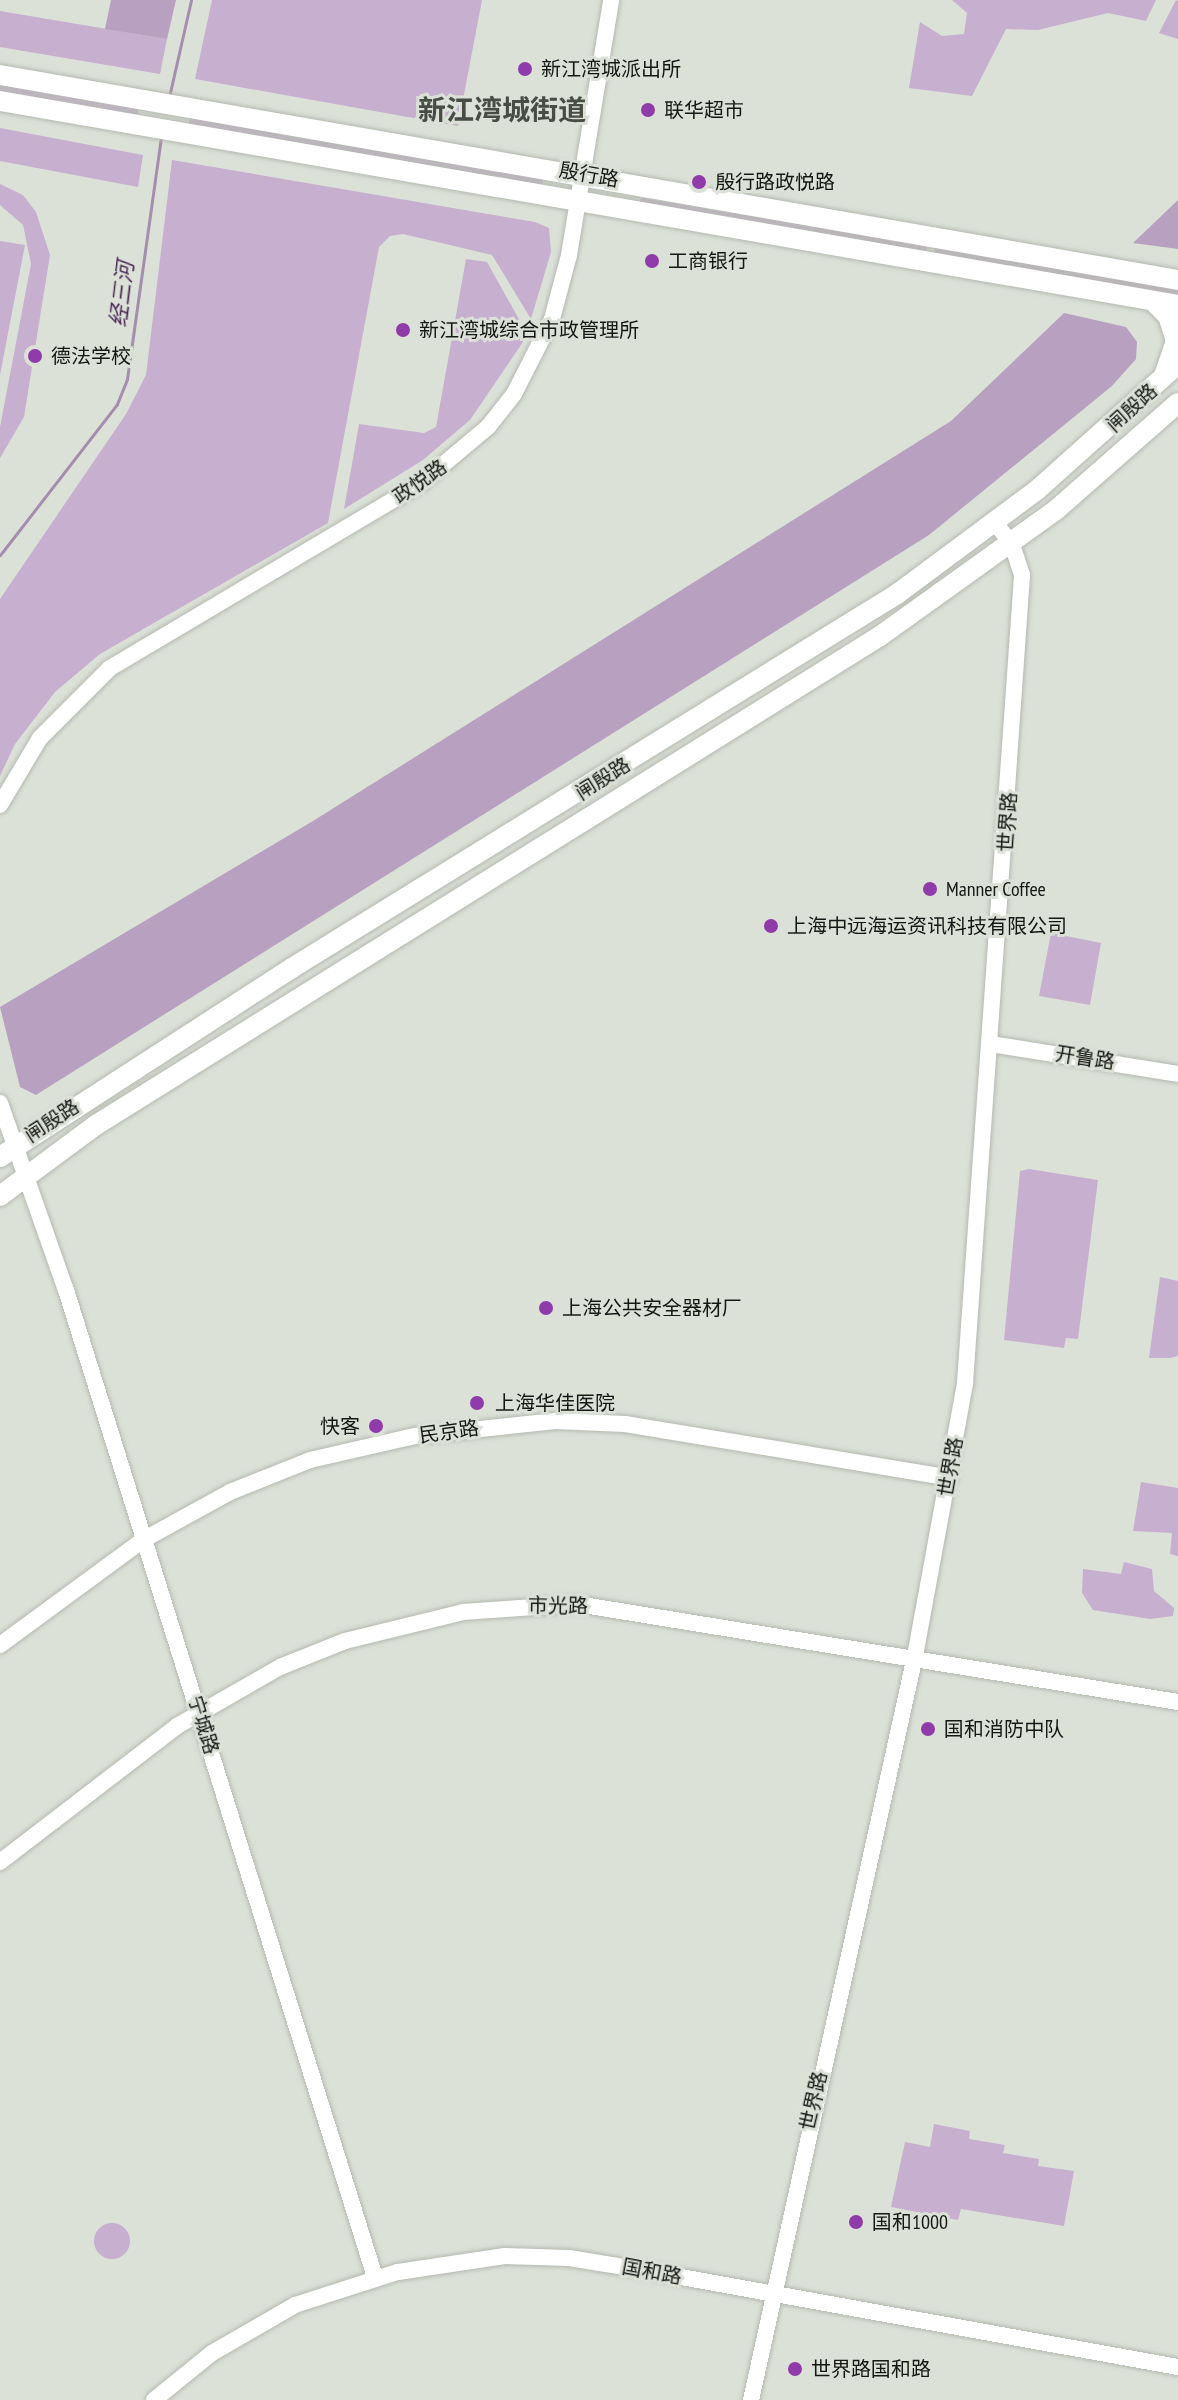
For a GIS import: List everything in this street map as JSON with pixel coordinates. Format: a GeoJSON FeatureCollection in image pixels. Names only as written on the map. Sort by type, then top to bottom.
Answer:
{"type":"FeatureCollection","features":[{"type":"Feature","properties":{"kind":"main road","name":"殷行路"},"geometry":{"type":"LineString","coordinates":[[0,75],[584,173],[1178,280]]}},
{"type":"Feature","properties":{"kind":"main road","name":"殷行路"},"geometry":{"type":"LineString","coordinates":[[0,101],[1178,305]]}},
{"type":"Feature","properties":{"kind":"main road"},"geometry":{"type":"LineString","coordinates":[[1153,301],[1168,316],[1176,341],[1159,384]]}},
{"type":"Feature","properties":{"kind":"main road","name":"闸殷路"},"geometry":{"type":"LineString","coordinates":[[8,1151],[86,1099],[897,594],[996,524],[1159,384],[1178,364]]}},
{"type":"Feature","properties":{"kind":"main road","name":"闸殷路"},"geometry":{"type":"LineString","coordinates":[[0,1196],[112,1116],[880,636],[1012,544],[1178,403]]}},
{"type":"Feature","properties":{"kind":"main road"},"geometry":{"type":"LineString","coordinates":[[86,1099],[91,1117],[112,1116]]}},
{"type":"Feature","properties":{"kind":"street","name":"政悦路"},"geometry":{"type":"LineString","coordinates":[[0,805],[40,738],[110,668],[421,483],[488,427],[539,352],[579,203],[611,0]]}},
{"type":"Feature","properties":{"kind":"street","name":"世界路"},"geometry":{"type":"LineString","coordinates":[[751,2400],[771,2297],[915,1656],[950,1478],[970,1330],[1022,575],[1012,544],[996,524]]}},
{"type":"Feature","properties":{"kind":"street","name":"开鲁路"},"geometry":{"type":"LineString","coordinates":[[991,1044],[1178,1074]]}},
{"type":"Feature","properties":{"kind":"street"},"geometry":{"type":"LineString","coordinates":[[0,1103],[8,1151]]}},
{"type":"Feature","properties":{"kind":"street","name":"宁城路"},"geometry":{"type":"LineString","coordinates":[[8,1151],[27,1174],[375,2277]]}},
{"type":"Feature","properties":{"kind":"street","name":"民京路"},"geometry":{"type":"LineString","coordinates":[[0,1645],[143,1540],[241,1487],[341,1451],[415,1436],[555,1421],[661,1429],[950,1478]]}},
{"type":"Feature","properties":{"kind":"street","name":"市光路"},"geometry":{"type":"LineString","coordinates":[[0,1862],[199,1712],[280,1667],[345,1641],[463,1612],[522,1605],[637,1612],[1178,1702]]}},
{"type":"Feature","properties":{"kind":"street","name":"国和路"},"geometry":{"type":"LineString","coordinates":[[154,2400],[239,2336],[295,2305],[375,2277],[443,2261],[569,2258],[771,2297],[1178,2367]]}},
{"type":"Feature","properties":{"kind":"shaded area"},"geometry":{"type":"Polygon","coordinates":[[[111,0],[176,0],[167,39],[105,29],[111,0]]]}},
{"type":"Feature","properties":{"kind":"shaded area"},"geometry":{"type":"Polygon","coordinates":[[[212,0],[482,0],[458,126],[195,79],[212,0]]]}},
{"type":"Feature","properties":{"kind":"shaded area"},"geometry":{"type":"Polygon","coordinates":[[[952,0],[1156,0],[1146,21],[1108,13],[1038,30],[1006,29],[972,96],[909,88],[920,22],[942,36],[964,34],[967,13],[952,0]]]}},
{"type":"Feature","properties":{"kind":"shaded area"},"geometry":{"type":"Polygon","coordinates":[[[1178,1],[1178,39],[1159,33],[1178,1]]]}},
{"type":"Feature","properties":{"kind":"shaded area"},"geometry":{"type":"Polygon","coordinates":[[[0,11],[167,39],[160,74],[0,47],[0,11]]]}},
{"type":"Feature","properties":{"kind":"shaded area"},"geometry":{"type":"Polygon","coordinates":[[[0,83],[138,109],[137,120],[0,95],[0,83]]]}},
{"type":"Feature","properties":{"kind":"shaded area"},"geometry":{"type":"Polygon","coordinates":[[[190,116],[543,179],[542,186],[188,128],[190,116]]]}},
{"type":"Feature","properties":{"kind":"shaded area"},"geometry":{"type":"Polygon","coordinates":[[[0,128],[143,155],[138,187],[0,161],[0,128]]]}},
{"type":"Feature","properties":{"kind":"shaded area"},"geometry":{"type":"Polygon","coordinates":[[[172,160],[535,222],[549,228],[551,252],[531,319],[492,255],[403,234],[390,236],[379,247],[328,523],[100,654],[55,692],[15,744],[0,776],[0,599],[126,414],[146,375],[172,160]]]}},
{"type":"Feature","properties":{"kind":"shaded area"},"geometry":{"type":"Polygon","coordinates":[[[0,184],[23,195],[36,212],[50,255],[24,417],[0,458],[0,427],[31,264],[23,225],[0,205],[0,184]]]}},
{"type":"Feature","properties":{"kind":"shaded area"},"geometry":{"type":"Polygon","coordinates":[[[641,198],[927,245],[926,253],[639,205],[641,198]]]}},
{"type":"Feature","properties":{"kind":"shaded area"},"geometry":{"type":"Polygon","coordinates":[[[1178,200],[1178,249],[1133,243],[1178,200]]]}},
{"type":"Feature","properties":{"kind":"shaded area"},"geometry":{"type":"Polygon","coordinates":[[[0,241],[25,245],[0,375],[0,241]]]}},
{"type":"Feature","properties":{"kind":"shaded area"},"geometry":{"type":"Polygon","coordinates":[[[935,247],[1178,289],[1178,296],[934,255],[935,247]]]}},
{"type":"Feature","properties":{"kind":"shaded area"},"geometry":{"type":"Polygon","coordinates":[[[466,259],[487,262],[525,330],[523,342],[470,420],[423,460],[344,509],[359,424],[424,433],[436,427],[466,259]]]}},
{"type":"Feature","properties":{"kind":"shaded area"},"geometry":{"type":"Polygon","coordinates":[[[1064,313],[1126,327],[1137,342],[1136,359],[1112,386],[929,535],[36,1095],[20,1087],[0,1007],[313,821],[951,421],[1064,313]]]}},
{"type":"Feature","properties":{"kind":"shaded area"},"geometry":{"type":"Polygon","coordinates":[[[1051,933],[1101,943],[1090,1005],[1039,996],[1051,933]]]}},
{"type":"Feature","properties":{"kind":"shaded area"},"geometry":{"type":"Polygon","coordinates":[[[1029,1169],[1098,1180],[1078,1339],[1066,1338],[1064,1348],[1004,1340],[1020,1171],[1029,1169]]]}},
{"type":"Feature","properties":{"kind":"shaded area"},"geometry":{"type":"Polygon","coordinates":[[[1160,1277],[1178,1281],[1178,1356],[1149,1358],[1160,1277]]]}},
{"type":"Feature","properties":{"kind":"shaded area"},"geometry":{"type":"Polygon","coordinates":[[[1141,1482],[1178,1488],[1178,1556],[1170,1554],[1172,1533],[1133,1531],[1141,1482]]]}},
{"type":"Feature","properties":{"kind":"shaded area"},"geometry":{"type":"Polygon","coordinates":[[[1124,1562],[1152,1569],[1154,1591],[1174,1608],[1173,1616],[1150,1619],[1093,1610],[1082,1593],[1083,1569],[1121,1574],[1124,1562]]]}},
{"type":"Feature","properties":{"kind":"shaded area"},"geometry":{"type":"Polygon","coordinates":[[[934,2124],[970,2131],[969,2139],[1005,2145],[1003,2153],[1039,2159],[1038,2166],[1074,2171],[1064,2226],[961,2209],[958,2220],[891,2207],[905,2142],[930,2147],[934,2124]]]}},
{"type":"Feature","properties":{"kind":"shaded area"},"geometry":{"type":"Polygon","coordinates":[[[112,2223],[125,2228],[130,2241],[125,2254],[112,2259],[99,2254],[94,2241],[99,2228],[112,2223]]]}},
{"type":"Feature","properties":{"kind":"waterway","name":"经三河"},"geometry":{"type":"LineString","coordinates":[[169,97],[191,0]]}},
{"type":"Feature","properties":{"kind":"waterway","name":"经三河"},"geometry":{"type":"LineString","coordinates":[[0,555],[117,404],[127,379],[161,136]]}},
{"type":"Feature","properties":{"kind":"place","name":"新江湾城派出所"},"geometry":{"type":"Point","coordinates":[525,69]}},
{"type":"Feature","properties":{"kind":"place","name":"联华超市"},"geometry":{"type":"Point","coordinates":[648,110]}},
{"type":"Feature","properties":{"kind":"place","name":"殷行路政悦路"},"geometry":{"type":"Point","coordinates":[699,182]}},
{"type":"Feature","properties":{"kind":"place","name":"工商银行"},"geometry":{"type":"Point","coordinates":[652,261]}},
{"type":"Feature","properties":{"kind":"place","name":"新江湾城综合市政管理所"},"geometry":{"type":"Point","coordinates":[403,330]}},
{"type":"Feature","properties":{"kind":"place","name":"德法学校"},"geometry":{"type":"Point","coordinates":[35,356]}},
{"type":"Feature","properties":{"kind":"place","name":"Manner Coffee"},"geometry":{"type":"Point","coordinates":[930,889]}},
{"type":"Feature","properties":{"kind":"place","name":"上海中远海运资讯科技有限公司"},"geometry":{"type":"Point","coordinates":[771,926]}},
{"type":"Feature","properties":{"kind":"place","name":"上海公共安全器材厂"},"geometry":{"type":"Point","coordinates":[546,1308]}},
{"type":"Feature","properties":{"kind":"place","name":"上海华佳医院"},"geometry":{"type":"Point","coordinates":[477,1403]}},
{"type":"Feature","properties":{"kind":"place","name":"快客"},"geometry":{"type":"Point","coordinates":[376,1426]}},
{"type":"Feature","properties":{"kind":"place","name":"国和消防中队"},"geometry":{"type":"Point","coordinates":[928,1729]}},
{"type":"Feature","properties":{"kind":"place","name":"国和1000"},"geometry":{"type":"Point","coordinates":[856,2222]}},
{"type":"Feature","properties":{"kind":"place","name":"世界路国和路"},"geometry":{"type":"Point","coordinates":[795,2369]}},
{"type":"Feature","properties":{"kind":"district","name":"新江湾城街道"},"geometry":{"type":"Point","coordinates":[502,110]}}]}
